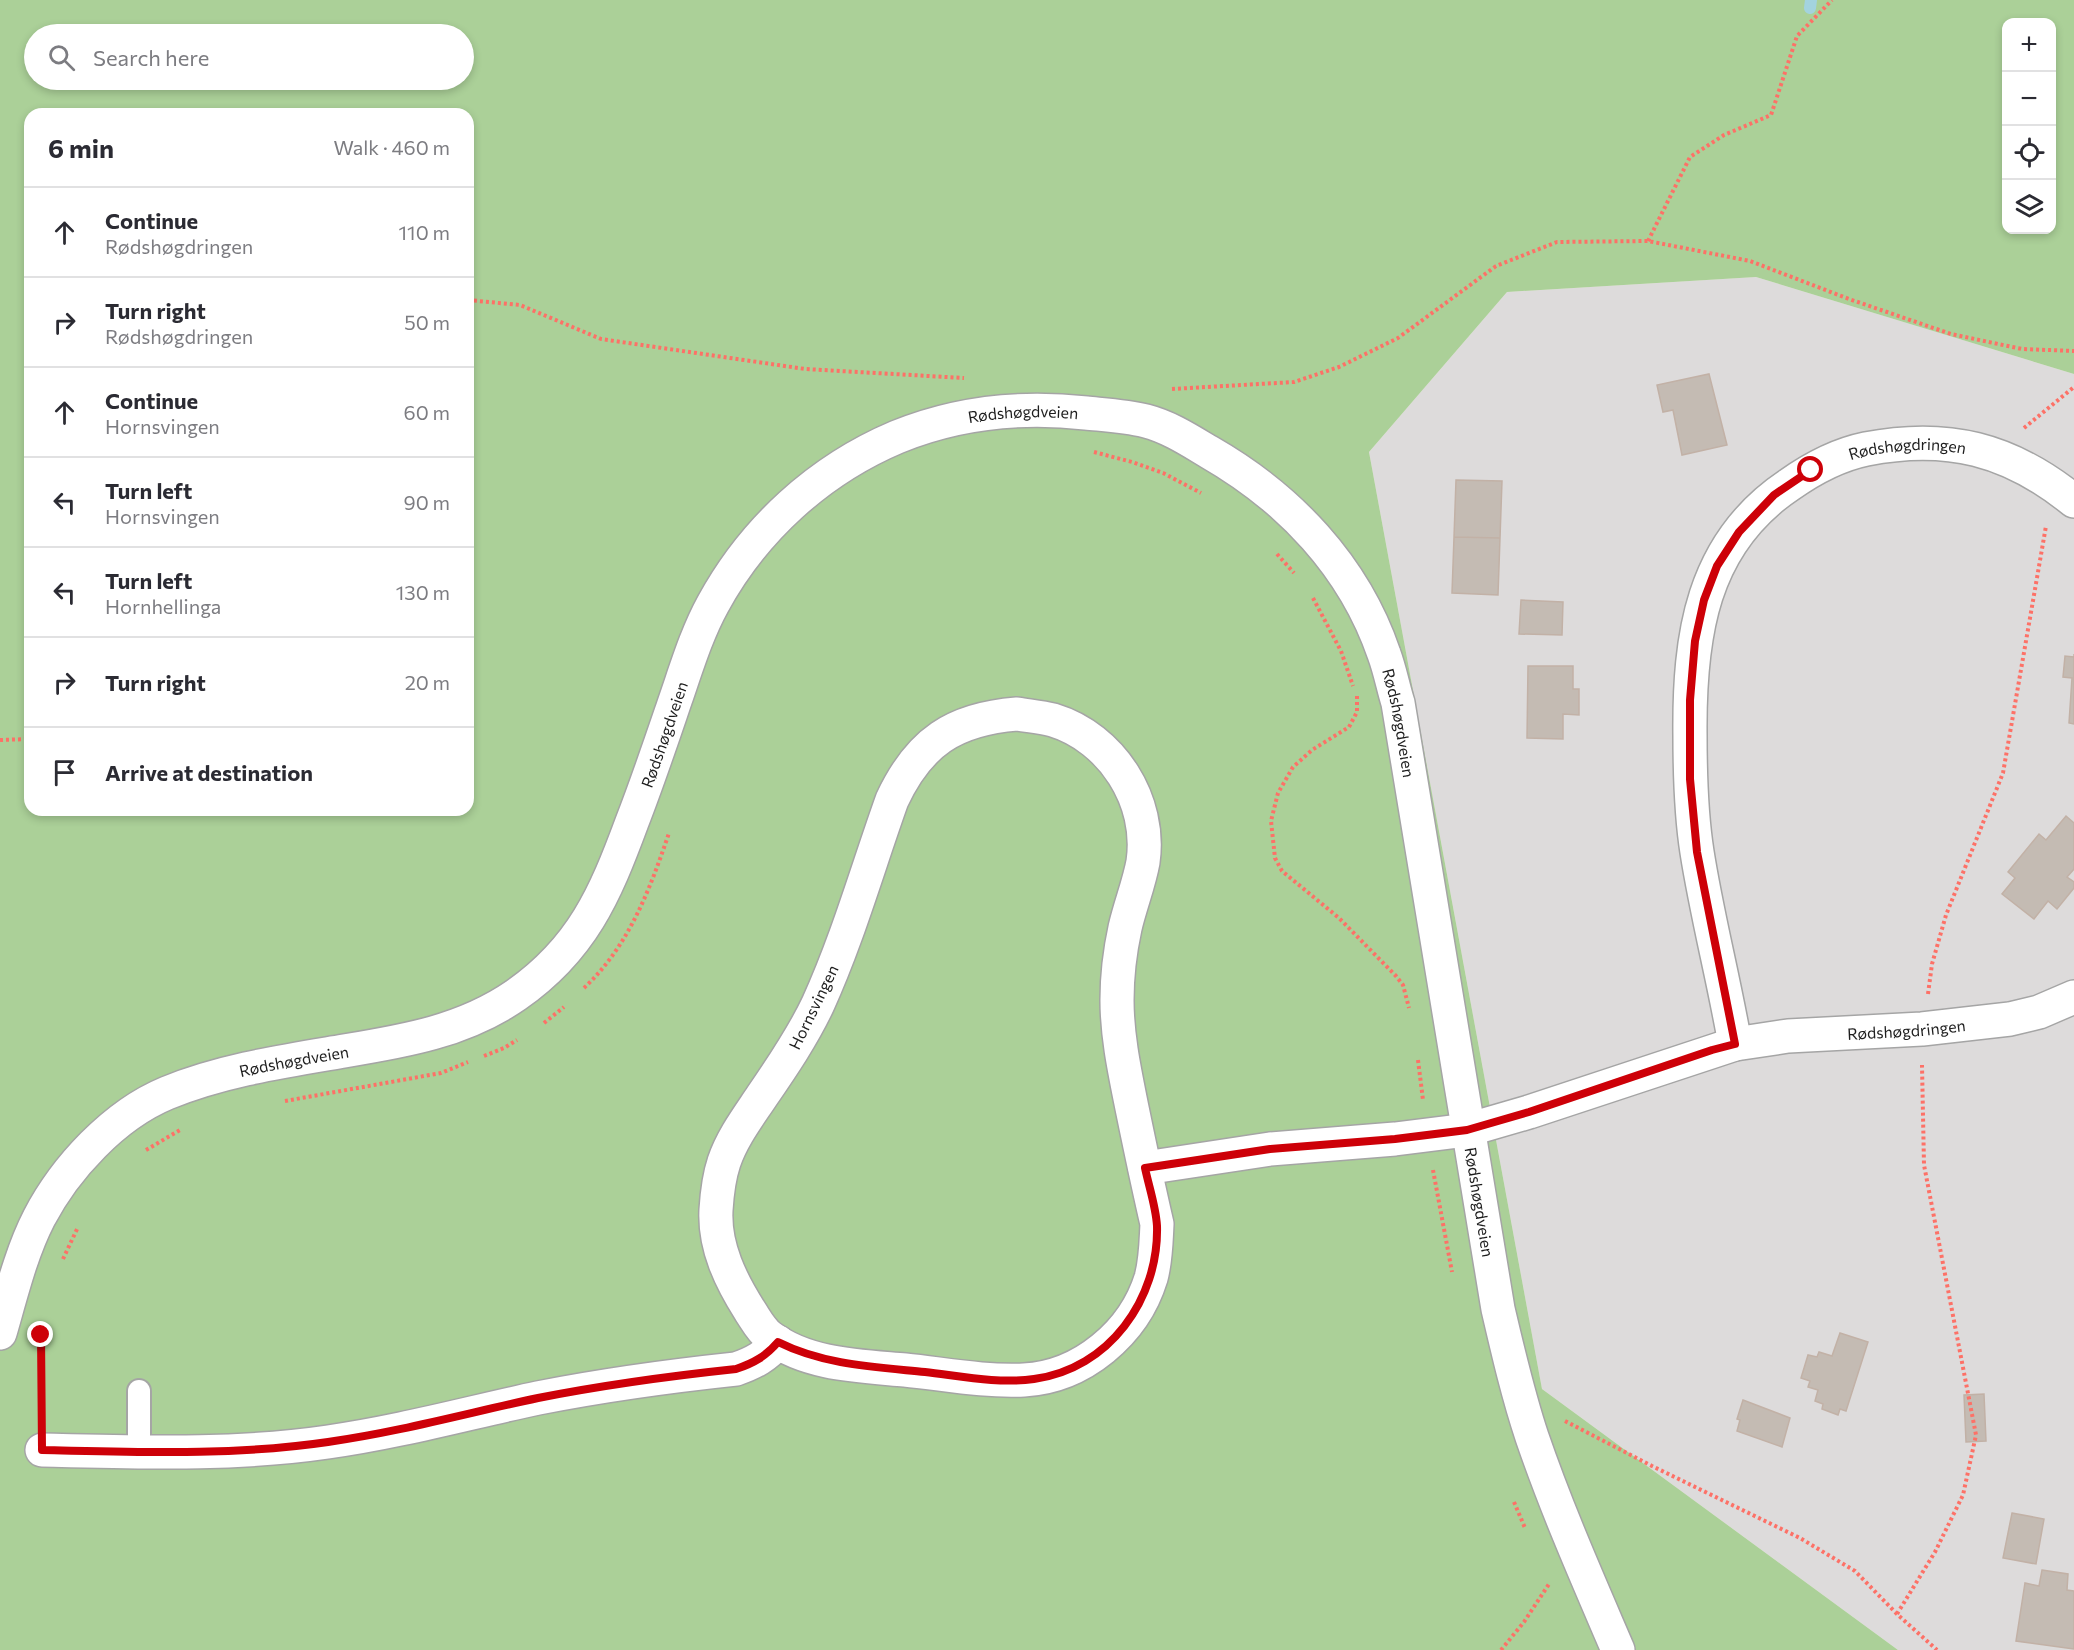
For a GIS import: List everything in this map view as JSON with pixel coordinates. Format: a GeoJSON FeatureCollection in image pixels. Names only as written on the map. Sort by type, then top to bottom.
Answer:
{"type":"FeatureCollection","features":[{"type":"Feature","properties":{"kind":"street","name":"Rødshøgdveien"},"geometry":{"type":"LineString","coordinates":[[0,1333],[26,1246],[40,1215],[64,1178],[85,1152],[136,1110],[165,1093],[269,1064],[406,1041],[439,1033],[495,1008],[545,972],[582,930],[600,902],[612,877],[697,638],[714,602],[748,550],[770,524],[798,497],[835,470],[879,445],[910,432],[959,417],[1004,410],[1049,409],[1132,417],[1167,428],[1238,469],[1274,495],[1313,533],[1347,578],[1371,623],[1384,654],[1398,703],[1467,1130],[1498,1309],[1513,1375],[1558,1508],[1618,1650]]}},
{"type":"Feature","properties":{"kind":"street","name":"Rødshøgdringen"},"geometry":{"type":"LineString","coordinates":[[1735,1044],[1697,852],[1690,779],[1690,700],[1695,641],[1704,600],[1717,566],[1739,532],[1774,495],[1811,470],[1853,452],[1897,443],[1948,444],[1990,453],[2026,469],[2065,494]]}},
{"type":"Feature","properties":{"kind":"street","name":"Hornsvingen"},"geometry":{"type":"LineString","coordinates":[[1017,714],[1055,721],[1083,734],[1111,758],[1132,789],[1143,830],[1143,860],[1125,928],[1120,955],[1117,1000],[1122,1056],[1157,1224],[1156,1252],[1151,1277],[1140,1304],[1125,1328],[1098,1353],[1060,1373],[1037,1379],[998,1380],[842,1364],[799,1353],[778,1342],[760,1328],[735,1287],[725,1262],[718,1237],[716,1214],[723,1164],[741,1126],[790,1055],[817,1006],[902,778],[915,760],[936,740],[958,727],[991,716],[1017,714]]}},
{"type":"Feature","properties":{"kind":"street","name":"Rødshøgdringen"},"geometry":{"type":"LineString","coordinates":[[1467,1130],[1529,1112],[1735,1044],[1788,1036],[1922,1029],[2010,1019],[2039,1012],[2074,997]]}},
{"type":"Feature","properties":{"kind":"street"},"geometry":{"type":"LineString","coordinates":[[1145,1168],[1270,1149],[1467,1130]]}},
{"type":"Feature","properties":{"kind":"street"},"geometry":{"type":"LineString","coordinates":[[42,1450],[139,1452],[249,1450],[327,1442],[388,1432],[598,1387],[736,1369],[749,1365],[766,1355],[778,1342]]}},
{"type":"Feature","properties":{"kind":"lane"},"geometry":{"type":"LineString","coordinates":[[139,1391],[139,1452]]}},
{"type":"Feature","properties":{"kind":"path"},"geometry":{"type":"LineString","coordinates":[[1648,241],[1690,157],[1724,135],[1771,115],[1797,36],[1832,0]]}},
{"type":"Feature","properties":{"kind":"path"},"geometry":{"type":"LineString","coordinates":[[1164,390],[1294,382],[1340,366],[1398,338],[1497,266],[1557,242],[1648,241],[1750,261],[1849,299],[1951,334],[2022,349],[2074,351]]}},
{"type":"Feature","properties":{"kind":"path"},"geometry":{"type":"LineString","coordinates":[[474,300],[520,304],[601,339],[805,369],[967,378]]}},
{"type":"Feature","properties":{"kind":"path"},"geometry":{"type":"LineString","coordinates":[[1990,453],[2074,387]]}},
{"type":"Feature","properties":{"kind":"path"},"geometry":{"type":"LineString","coordinates":[[1086,451],[1132,462],[1162,473],[1209,497]]}},
{"type":"Feature","properties":{"kind":"path"},"geometry":{"type":"LineString","coordinates":[[1927,1002],[1932,964],[1946,915],[2003,773],[2042,543],[2065,494]]}},
{"type":"Feature","properties":{"kind":"path"},"geometry":{"type":"LineString","coordinates":[[1272,548],[1299,578]]}},
{"type":"Feature","properties":{"kind":"path"},"geometry":{"type":"LineString","coordinates":[[1310,594],[1341,651],[1357,695],[1357,712],[1349,727],[1312,750],[1293,767],[1278,793],[1271,821],[1275,858],[1282,871],[1339,918],[1396,976],[1406,995],[1411,1017]]}},
{"type":"Feature","properties":{"kind":"path"},"geometry":{"type":"LineString","coordinates":[[0,740],[24,740]]}},
{"type":"Feature","properties":{"kind":"path"},"geometry":{"type":"LineString","coordinates":[[577,995],[599,974],[631,927],[649,891],[673,823]]}},
{"type":"Feature","properties":{"kind":"path"},"geometry":{"type":"LineString","coordinates":[[538,1026],[555,1016],[569,1002]]}},
{"type":"Feature","properties":{"kind":"path"},"geometry":{"type":"LineString","coordinates":[[483,1056],[504,1048],[521,1037]]}},
{"type":"Feature","properties":{"kind":"path"},"geometry":{"type":"LineString","coordinates":[[1416,1049],[1428,1135]]}},
{"type":"Feature","properties":{"kind":"path"},"geometry":{"type":"LineString","coordinates":[[1897,1614],[1935,1552],[1963,1495],[1976,1435],[1924,1166],[1922,1054]]}},
{"type":"Feature","properties":{"kind":"path"},"geometry":{"type":"LineString","coordinates":[[281,1101],[441,1073],[473,1060]]}},
{"type":"Feature","properties":{"kind":"path"},"geometry":{"type":"LineString","coordinates":[[144,1151],[184,1127]]}},
{"type":"Feature","properties":{"kind":"path"},"geometry":{"type":"LineString","coordinates":[[59,1269],[81,1222]]}},
{"type":"Feature","properties":{"kind":"path"},"geometry":{"type":"LineString","coordinates":[[42,1450],[41,1335],[45,1312]]}},
{"type":"Feature","properties":{"kind":"path"},"geometry":{"type":"LineString","coordinates":[[1525,1415],[1550,1414],[1800,1538],[1855,1571],[1897,1614],[1937,1650]]}},
{"type":"Feature","properties":{"kind":"path"},"geometry":{"type":"LineString","coordinates":[[1501,1650],[1524,1622],[1549,1584]]}},
{"type":"Feature","properties":{"kind":"shaded area"},"geometry":{"type":"Polygon","coordinates":[[[1756,277],[2074,374],[2074,1650],[1898,1650],[1542,1389],[1369,452],[1507,292],[1756,277]]]}},
{"type":"Feature","properties":{"kind":"green space"},"geometry":{"type":"Polygon","coordinates":[[[0,0],[2074,0],[2074,374],[1756,277],[1507,292],[1369,452],[1542,1389],[1898,1650],[0,1650],[0,0]]]}},
{"type":"Feature","properties":{"kind":"building"},"geometry":{"type":"Polygon","coordinates":[[[1709,374],[1727,445],[1682,455],[1673,410],[1663,412],[1657,385],[1709,374]]]}},
{"type":"Feature","properties":{"kind":"building"},"geometry":{"type":"Polygon","coordinates":[[[1456,480],[1502,481],[1500,538],[1454,537],[1456,480]]]}},
{"type":"Feature","properties":{"kind":"building"},"geometry":{"type":"Polygon","coordinates":[[[1454,537],[1500,538],[1498,595],[1452,593],[1454,537]]]}},
{"type":"Feature","properties":{"kind":"building"},"geometry":{"type":"Polygon","coordinates":[[[1521,600],[1563,602],[1562,635],[1519,634],[1521,600]]]}},
{"type":"Feature","properties":{"kind":"building"},"geometry":{"type":"Polygon","coordinates":[[[2065,656],[2074,657],[2074,724],[2069,723],[2072,678],[2063,677],[2065,656]]]}},
{"type":"Feature","properties":{"kind":"building"},"geometry":{"type":"Polygon","coordinates":[[[1528,666],[1573,666],[1573,689],[1579,689],[1579,715],[1563,714],[1563,739],[1527,738],[1528,666]]]}},
{"type":"Feature","properties":{"kind":"building"},"geometry":{"type":"Polygon","coordinates":[[[2066,816],[2074,823],[2074,869],[2067,877],[2074,882],[2074,888],[2057,909],[2048,901],[2034,919],[2002,894],[2015,878],[2008,872],[2039,834],[2046,840],[2066,816]]]}},
{"type":"Feature","properties":{"kind":"building"},"geometry":{"type":"Polygon","coordinates":[[[1840,1333],[1868,1342],[1846,1411],[1840,1409],[1838,1415],[1822,1409],[1823,1404],[1815,1401],[1818,1390],[1808,1387],[1810,1381],[1801,1378],[1808,1355],[1817,1357],[1819,1352],[1832,1356],[1840,1333]]]}},
{"type":"Feature","properties":{"kind":"building"},"geometry":{"type":"Polygon","coordinates":[[[1984,1394],[1986,1441],[1966,1442],[1964,1395],[1984,1394]]]}},
{"type":"Feature","properties":{"kind":"building"},"geometry":{"type":"Polygon","coordinates":[[[1743,1400],[1790,1418],[1782,1447],[1737,1431],[1740,1420],[1737,1419],[1743,1400]]]}},
{"type":"Feature","properties":{"kind":"building"},"geometry":{"type":"Polygon","coordinates":[[[2012,1513],[2044,1519],[2036,1564],[2003,1558],[2012,1513]]]}},
{"type":"Feature","properties":{"kind":"building"},"geometry":{"type":"Polygon","coordinates":[[[2042,1570],[2068,1574],[2067,1590],[2074,1591],[2074,1649],[2016,1641],[2025,1583],[2039,1586],[2042,1570]]]}},
{"type":"Feature","properties":{"kind":"waterway"},"geometry":{"type":"LineString","coordinates":[[1810,8],[1811,0]]}},
{"type":"Feature","properties":{"kind":"route"},"geometry":{"type":"LineString","coordinates":[[41,1335],[42,1450],[204,1453],[327,1442],[388,1432],[537,1398],[598,1387],[736,1369],[749,1365],[766,1355],[778,1342],[799,1353],[842,1364],[998,1380],[1037,1379],[1060,1373],[1098,1353],[1125,1328],[1140,1304],[1151,1277],[1156,1252],[1157,1224],[1145,1168],[1270,1149],[1395,1139],[1467,1130],[1529,1112],[1735,1044],[1725,984],[1697,852],[1690,779],[1690,700],[1695,641],[1704,600],[1717,566],[1739,532],[1774,495],[1811,470]]}}]}
